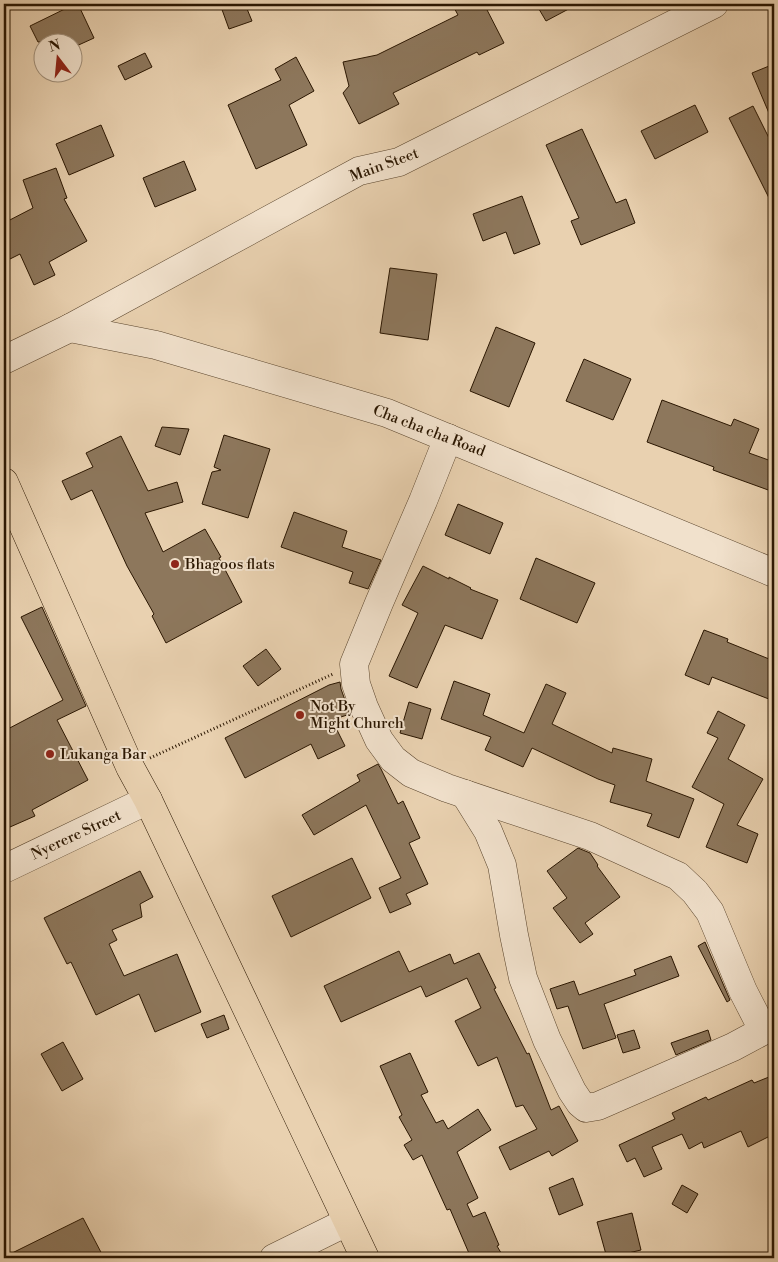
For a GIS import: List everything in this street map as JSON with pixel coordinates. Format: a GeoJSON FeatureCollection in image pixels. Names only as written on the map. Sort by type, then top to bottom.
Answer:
{"type":"FeatureCollection","features":[{"type":"Feature","properties":{"kind":"main road"},"geometry":{"type":"LineString","coordinates":[[4,482],[130,767],[148,800],[365,1258]]}},
{"type":"Feature","properties":{"kind":"street","name":"Main Steet"},"geometry":{"type":"LineString","coordinates":[[4,360],[70,328],[360,171],[399,162],[687,11]]}},
{"type":"Feature","properties":{"kind":"street","name":"Cha cha cha Road"},"geometry":{"type":"LineString","coordinates":[[70,328],[166,348],[386,413],[774,573]]}},
{"type":"Feature","properties":{"kind":"street"},"geometry":{"type":"LineString","coordinates":[[448,438],[354,664],[356,684],[378,740],[393,759],[411,773],[446,788],[465,794],[590,836],[678,876],[695,892],[710,912],[743,991],[768,1028],[733,1046],[598,1106],[586,1108],[580,1104],[547,1040],[523,978],[502,865],[488,832],[465,794]]}},
{"type":"Feature","properties":{"kind":"street","name":"Nyerere Street"},"geometry":{"type":"LineString","coordinates":[[4,869],[148,800]]}},
{"type":"Feature","properties":{"kind":"street"},"geometry":{"type":"LineString","coordinates":[[274,1258],[347,1222]]}},
{"type":"Feature","properties":{"kind":"path"},"geometry":{"type":"LineString","coordinates":[[130,767],[354,664]]}},
{"type":"Feature","properties":{"kind":"building"},"geometry":{"type":"Polygon","coordinates":[[[78,4],[94,38],[82,43],[82,32],[33,32],[30,26],[78,4]]]}},
{"type":"Feature","properties":{"kind":"building"},"geometry":{"type":"Polygon","coordinates":[[[220,4],[245,4],[252,21],[229,29],[220,4]]]}},
{"type":"Feature","properties":{"kind":"building"},"geometry":{"type":"Polygon","coordinates":[[[452,4],[484,4],[504,43],[479,55],[477,52],[393,93],[399,104],[359,124],[343,93],[349,86],[343,62],[377,55],[458,15],[452,4]]]}},
{"type":"Feature","properties":{"kind":"building"},"geometry":{"type":"Polygon","coordinates":[[[536,4],[578,4],[546,21],[536,4]]]}},
{"type":"Feature","properties":{"kind":"building"},"geometry":{"type":"Polygon","coordinates":[[[145,53],[152,67],[125,80],[118,66],[145,53]]]}},
{"type":"Feature","properties":{"kind":"building"},"geometry":{"type":"Polygon","coordinates":[[[296,57],[314,91],[289,105],[307,145],[256,169],[228,105],[281,80],[275,69],[296,57]]]}},
{"type":"Feature","properties":{"kind":"building"},"geometry":{"type":"Polygon","coordinates":[[[774,64],[774,125],[752,73],[774,64]]]}},
{"type":"Feature","properties":{"kind":"building"},"geometry":{"type":"Polygon","coordinates":[[[695,105],[708,132],[655,159],[641,131],[695,105]]]}},
{"type":"Feature","properties":{"kind":"building"},"geometry":{"type":"Polygon","coordinates":[[[753,106],[774,148],[774,208],[729,118],[753,106]]]}},
{"type":"Feature","properties":{"kind":"building"},"geometry":{"type":"Polygon","coordinates":[[[101,125],[114,156],[69,175],[56,144],[101,125]]]}},
{"type":"Feature","properties":{"kind":"building"},"geometry":{"type":"Polygon","coordinates":[[[582,129],[616,203],[626,199],[635,223],[581,245],[571,221],[579,218],[546,145],[582,129]]]}},
{"type":"Feature","properties":{"kind":"building"},"geometry":{"type":"Polygon","coordinates":[[[184,161],[196,190],[155,207],[143,178],[184,161]]]}},
{"type":"Feature","properties":{"kind":"building"},"geometry":{"type":"Polygon","coordinates":[[[56,168],[67,198],[64,199],[87,241],[49,262],[55,275],[34,285],[20,254],[4,262],[4,223],[33,208],[23,180],[56,168]]]}},
{"type":"Feature","properties":{"kind":"building"},"geometry":{"type":"Polygon","coordinates":[[[522,196],[540,244],[514,254],[506,232],[483,241],[473,214],[522,196]]]}},
{"type":"Feature","properties":{"kind":"building"},"geometry":{"type":"Polygon","coordinates":[[[390,268],[437,274],[428,340],[380,333],[390,268]]]}},
{"type":"Feature","properties":{"kind":"building"},"geometry":{"type":"Polygon","coordinates":[[[496,327],[535,343],[509,407],[470,391],[496,327]]]}},
{"type":"Feature","properties":{"kind":"building"},"geometry":{"type":"Polygon","coordinates":[[[584,359],[631,379],[613,420],[566,401],[584,359]]]}},
{"type":"Feature","properties":{"kind":"building"},"geometry":{"type":"Polygon","coordinates":[[[662,400],[731,426],[734,419],[759,429],[749,453],[774,462],[774,483],[771,491],[713,470],[714,467],[647,442],[662,400]]]}},
{"type":"Feature","properties":{"kind":"building"},"geometry":{"type":"Polygon","coordinates":[[[162,427],[189,429],[180,455],[155,446],[162,427]]]}},
{"type":"Feature","properties":{"kind":"building"},"geometry":{"type":"Polygon","coordinates":[[[224,435],[270,449],[248,518],[202,504],[212,472],[221,470],[214,467],[224,435]]]}},
{"type":"Feature","properties":{"kind":"building"},"geometry":{"type":"Polygon","coordinates":[[[121,436],[148,491],[177,482],[183,502],[145,513],[163,552],[205,529],[221,557],[219,558],[242,602],[166,643],[152,616],[154,614],[127,566],[92,490],[71,500],[62,481],[93,467],[86,453],[121,436]]]}},
{"type":"Feature","properties":{"kind":"building"},"geometry":{"type":"Polygon","coordinates":[[[458,504],[503,523],[490,554],[445,535],[458,504]]]}},
{"type":"Feature","properties":{"kind":"building"},"geometry":{"type":"Polygon","coordinates":[[[294,512],[347,531],[342,547],[381,560],[368,589],[349,583],[353,572],[281,547],[294,512]]]}},
{"type":"Feature","properties":{"kind":"building"},"geometry":{"type":"Polygon","coordinates":[[[536,558],[595,583],[577,623],[520,599],[536,558]]]}},
{"type":"Feature","properties":{"kind":"building"},"geometry":{"type":"Polygon","coordinates":[[[423,566],[449,579],[449,577],[470,589],[498,600],[482,639],[445,625],[417,688],[389,676],[418,613],[402,605],[423,566]]]}},
{"type":"Feature","properties":{"kind":"building"},"geometry":{"type":"Polygon","coordinates":[[[42,607],[86,706],[57,720],[88,780],[32,810],[35,816],[10,827],[4,812],[4,731],[63,700],[21,617],[42,607]]]}},
{"type":"Feature","properties":{"kind":"building"},"geometry":{"type":"Polygon","coordinates":[[[704,630],[728,639],[727,642],[774,661],[774,701],[712,677],[709,685],[685,675],[704,630]]]}},
{"type":"Feature","properties":{"kind":"building"},"geometry":{"type":"Polygon","coordinates":[[[266,649],[281,669],[258,686],[243,666],[266,649]]]}},
{"type":"Feature","properties":{"kind":"building"},"geometry":{"type":"Polygon","coordinates":[[[454,681],[490,694],[483,715],[524,733],[546,684],[566,693],[552,724],[612,753],[613,748],[652,759],[646,781],[694,799],[679,838],[647,826],[652,814],[610,802],[615,785],[532,748],[523,767],[485,750],[491,737],[441,719],[454,681]]]}},
{"type":"Feature","properties":{"kind":"building","name":"Not By Might Church"},"geometry":{"type":"Polygon","coordinates":[[[340,682],[350,714],[332,720],[345,746],[318,759],[311,744],[245,778],[225,738],[329,685],[340,682]]]}},
{"type":"Feature","properties":{"kind":"building"},"geometry":{"type":"Polygon","coordinates":[[[409,702],[431,709],[422,739],[400,733],[409,702]]]}},
{"type":"Feature","properties":{"kind":"building"},"geometry":{"type":"Polygon","coordinates":[[[718,711],[745,725],[728,759],[763,779],[737,825],[758,834],[747,863],[706,847],[724,804],[692,787],[718,738],[707,733],[718,711]]]}},
{"type":"Feature","properties":{"kind":"building"},"geometry":{"type":"Polygon","coordinates":[[[378,764],[398,804],[403,801],[420,838],[409,843],[428,884],[406,894],[411,904],[390,913],[379,888],[401,878],[366,805],[314,835],[302,815],[360,781],[357,775],[378,764]]]}},
{"type":"Feature","properties":{"kind":"building"},"geometry":{"type":"Polygon","coordinates":[[[578,848],[590,853],[597,866],[620,897],[585,923],[593,934],[580,943],[553,908],[567,898],[547,871],[578,848]]]}},
{"type":"Feature","properties":{"kind":"building"},"geometry":{"type":"Polygon","coordinates":[[[352,858],[371,898],[291,937],[272,896],[352,858]]]}},
{"type":"Feature","properties":{"kind":"building"},"geometry":{"type":"Polygon","coordinates":[[[140,871],[153,897],[140,904],[142,917],[112,930],[117,940],[109,944],[124,976],[177,954],[201,1012],[155,1032],[139,994],[96,1015],[71,962],[67,964],[44,918],[140,871]]]}},
{"type":"Feature","properties":{"kind":"building"},"geometry":{"type":"Polygon","coordinates":[[[705,942],[730,1000],[727,1002],[698,946],[705,942]]]}},
{"type":"Feature","properties":{"kind":"building"},"geometry":{"type":"Polygon","coordinates":[[[399,951],[409,972],[450,954],[454,964],[479,953],[496,988],[494,989],[527,1054],[529,1053],[551,1110],[559,1106],[578,1141],[552,1156],[549,1151],[510,1170],[499,1147],[537,1129],[523,1105],[516,1107],[497,1057],[478,1066],[455,1021],[481,1008],[467,978],[426,997],[421,986],[341,1022],[324,986],[399,951]]]}},
{"type":"Feature","properties":{"kind":"building"},"geometry":{"type":"Polygon","coordinates":[[[671,956],[679,976],[604,1004],[616,1038],[583,1049],[568,1006],[557,1009],[550,989],[574,981],[579,995],[636,975],[634,970],[671,956]]]}},
{"type":"Feature","properties":{"kind":"building"},"geometry":{"type":"Polygon","coordinates":[[[224,1015],[229,1029],[207,1038],[201,1024],[224,1015]]]}},
{"type":"Feature","properties":{"kind":"building"},"geometry":{"type":"Polygon","coordinates":[[[634,1030],[640,1048],[623,1053],[617,1035],[634,1030]]]}},
{"type":"Feature","properties":{"kind":"building"},"geometry":{"type":"Polygon","coordinates":[[[708,1030],[711,1040],[676,1055],[671,1043],[708,1030]]]}},
{"type":"Feature","properties":{"kind":"building"},"geometry":{"type":"Polygon","coordinates":[[[63,1042],[83,1079],[62,1091],[41,1054],[63,1042]]]}},
{"type":"Feature","properties":{"kind":"building"},"geometry":{"type":"Polygon","coordinates":[[[410,1053],[428,1092],[421,1095],[436,1123],[443,1120],[448,1129],[478,1109],[491,1130],[457,1152],[478,1198],[467,1204],[473,1217],[485,1212],[499,1245],[497,1246],[504,1258],[471,1258],[450,1209],[447,1210],[422,1155],[413,1160],[404,1145],[412,1140],[399,1117],[402,1115],[380,1066],[410,1053]]]}},
{"type":"Feature","properties":{"kind":"building"},"geometry":{"type":"Polygon","coordinates":[[[774,1075],[774,1134],[748,1147],[741,1131],[704,1148],[702,1142],[689,1149],[682,1134],[652,1147],[662,1169],[644,1177],[635,1158],[627,1162],[619,1145],[675,1119],[672,1113],[706,1097],[708,1100],[752,1080],[754,1083],[774,1075]]]}},
{"type":"Feature","properties":{"kind":"building"},"geometry":{"type":"Polygon","coordinates":[[[573,1178],[583,1205],[559,1215],[549,1188],[573,1178]]]}},
{"type":"Feature","properties":{"kind":"building"},"geometry":{"type":"Polygon","coordinates":[[[682,1185],[698,1194],[687,1213],[672,1204],[682,1185]]]}},
{"type":"Feature","properties":{"kind":"building"},"geometry":{"type":"Polygon","coordinates":[[[632,1213],[641,1250],[607,1258],[597,1222],[632,1213]]]}},
{"type":"Feature","properties":{"kind":"building"},"geometry":{"type":"Polygon","coordinates":[[[83,1218],[104,1258],[4,1258],[4,1257],[83,1218]]]}},
{"type":"Feature","properties":{"kind":"place","name":"Bhagoos flats"},"geometry":{"type":"Point","coordinates":[175,564]}},
{"type":"Feature","properties":{"kind":"place","name":"Not By Might Church"},"geometry":{"type":"Point","coordinates":[300,715]}},
{"type":"Feature","properties":{"kind":"place","name":"Lukanga Bar"},"geometry":{"type":"Point","coordinates":[50,754]}}]}
